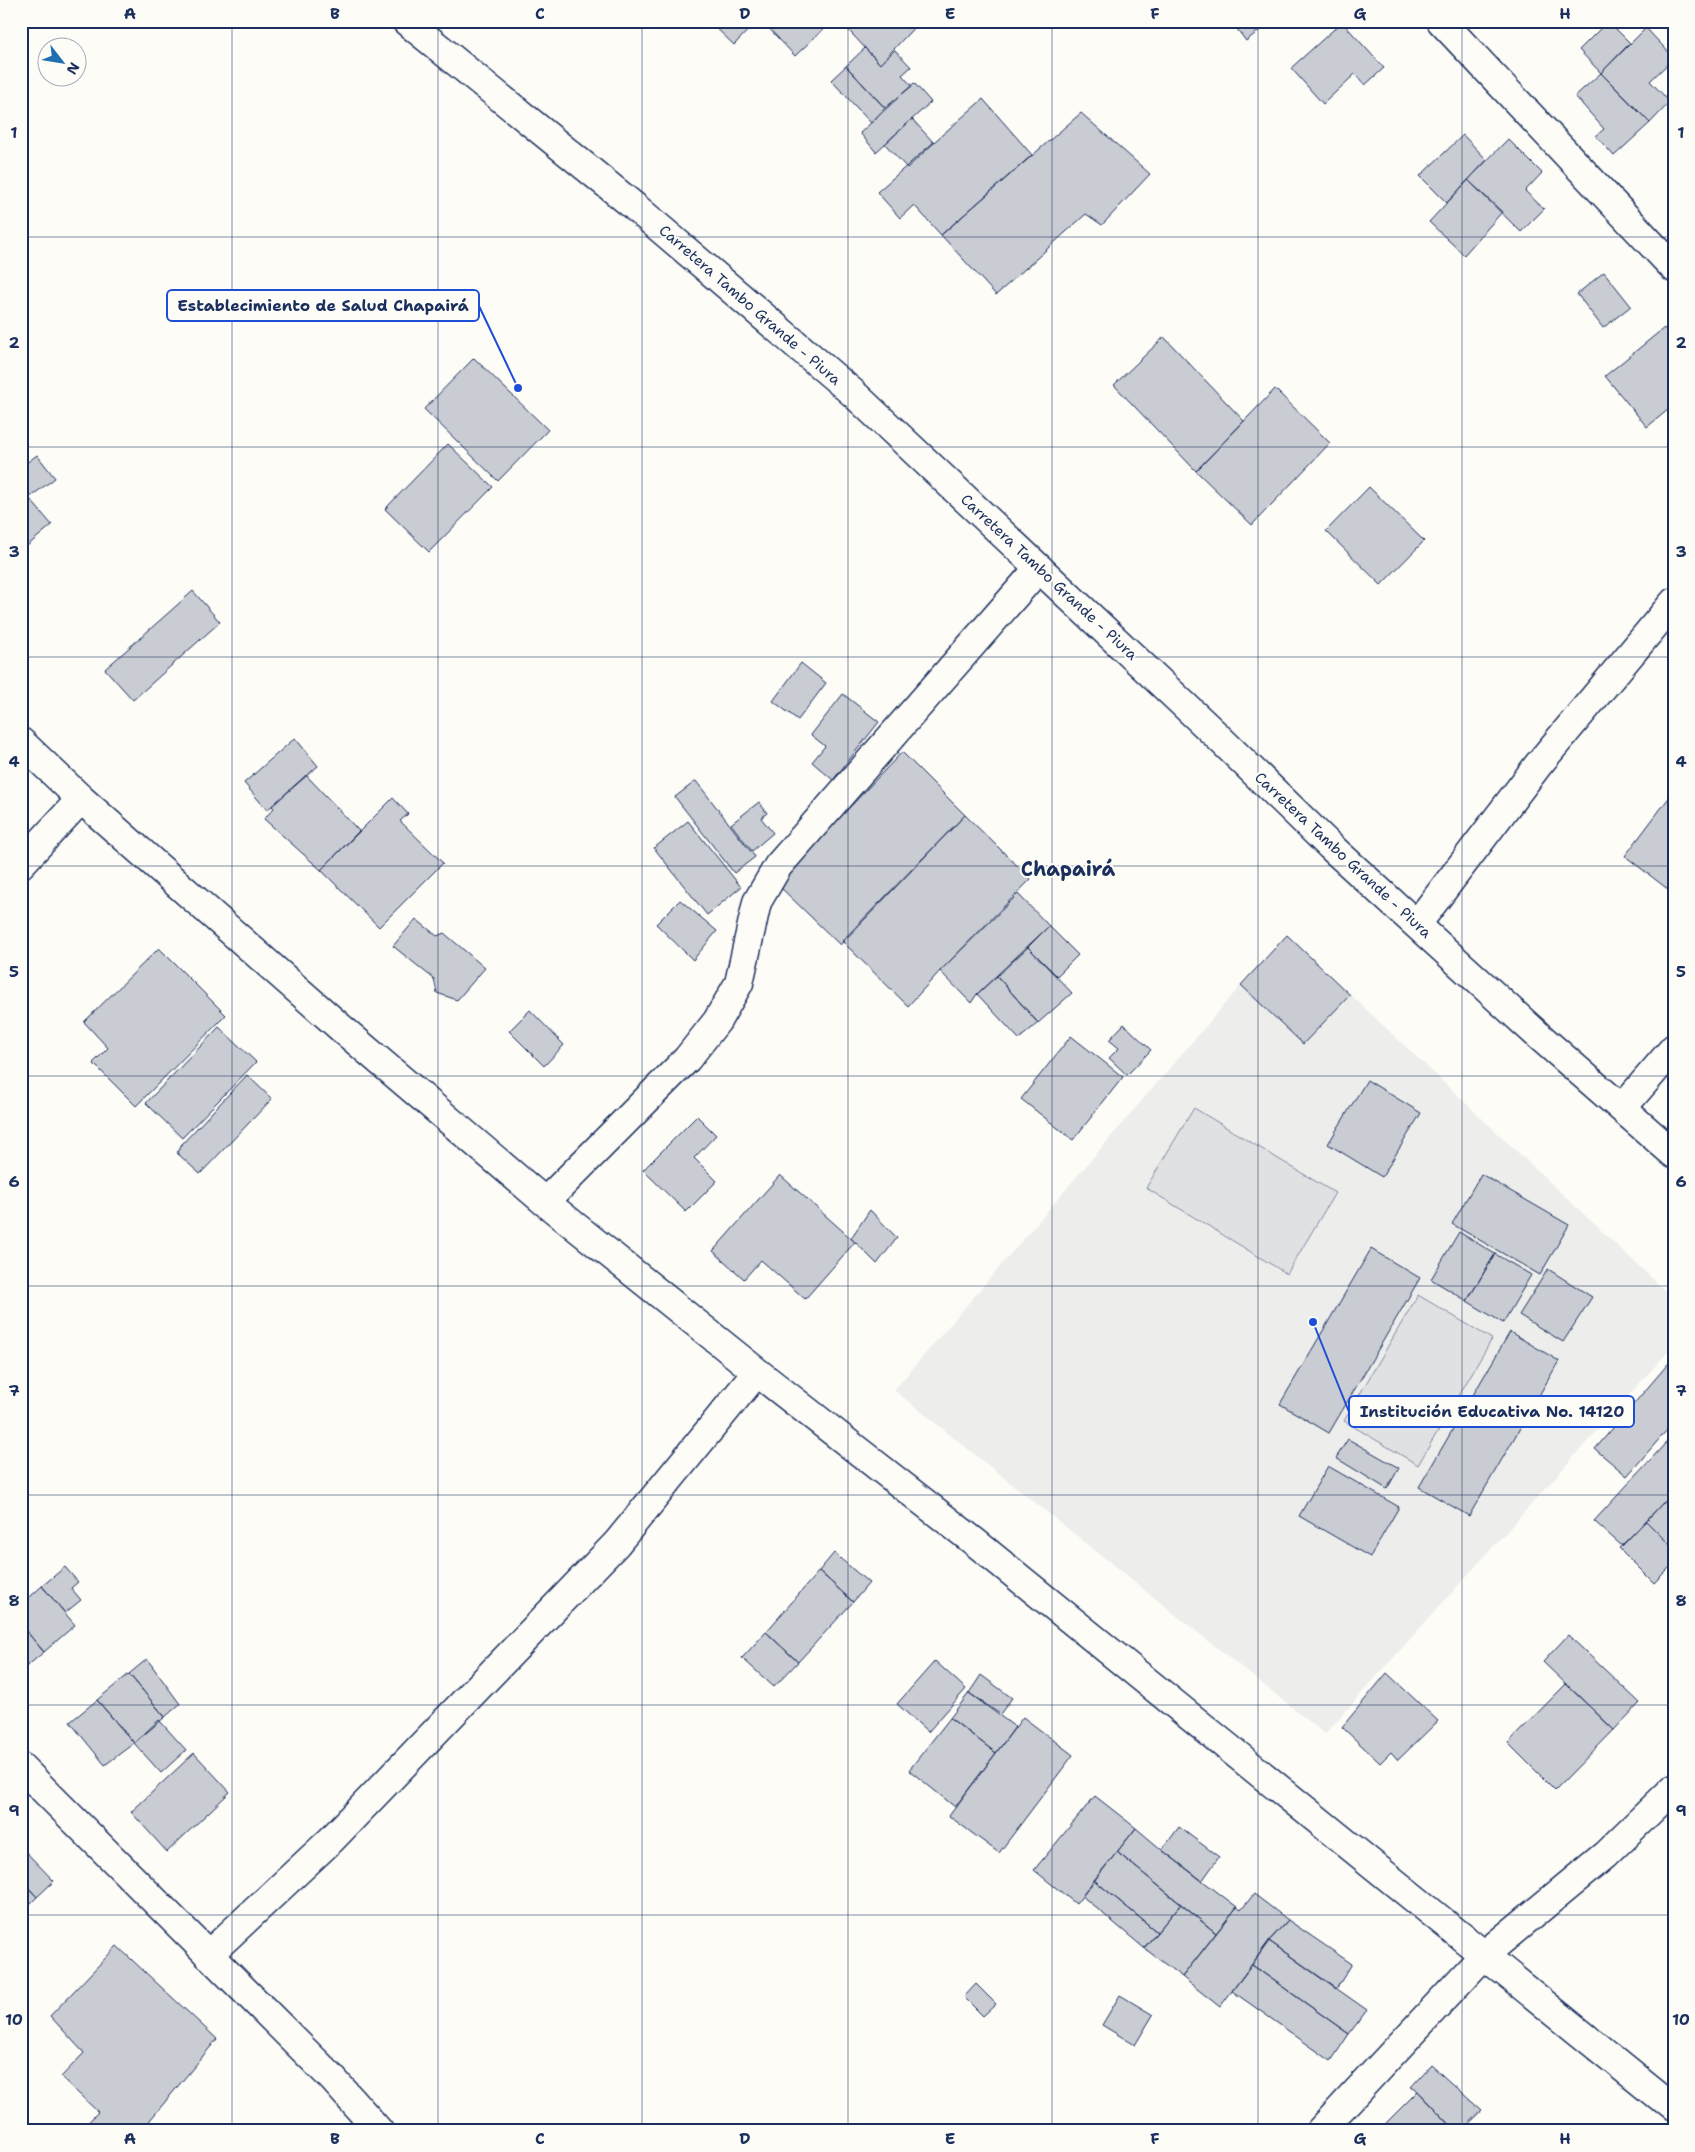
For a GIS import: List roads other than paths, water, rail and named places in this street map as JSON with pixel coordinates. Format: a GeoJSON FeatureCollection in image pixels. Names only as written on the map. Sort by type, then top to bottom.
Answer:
{"type":"FeatureCollection","features":[{"type":"Feature","properties":{"kind":"street","name":"Carretera Tambo Grande - Piura"},"geometry":{"type":"LineString","coordinates":[[406,21],[635,207],[852,393],[1214,733],[1330,846],[1674,1154]]}},
{"type":"Feature","properties":{"kind":"street"},"geometry":{"type":"LineString","coordinates":[[1441,21],[1674,268]]}},
{"type":"Feature","properties":{"kind":"street"},"geometry":{"type":"LineString","coordinates":[[545,1202],[686,1059],[717,1021],[739,983],[757,902],[778,866],[1039,568]]}},
{"type":"Feature","properties":{"kind":"street"},"geometry":{"type":"LineString","coordinates":[[1416,924],[1538,764],[1674,602]]}},
{"type":"Feature","properties":{"kind":"street"},"geometry":{"type":"LineString","coordinates":[[21,742],[81,799],[341,1028],[545,1202],[757,1372],[976,1543],[1674,2109]]}},
{"type":"Feature","properties":{"kind":"street"},"geometry":{"type":"LineString","coordinates":[[21,864],[81,799]]}},
{"type":"Feature","properties":{"kind":"street"},"geometry":{"type":"LineString","coordinates":[[1622,1108],[1674,1048]]}},
{"type":"Feature","properties":{"kind":"street"},"geometry":{"type":"LineString","coordinates":[[208,1955],[331,1840],[617,1544],[757,1372]]}},
{"type":"Feature","properties":{"kind":"street"},"geometry":{"type":"LineString","coordinates":[[21,1766],[332,2078],[379,2131]]}},
{"type":"Feature","properties":{"kind":"street"},"geometry":{"type":"LineString","coordinates":[[1320,2131],[1484,1955],[1605,1855],[1674,1788]]}},
{"type":"Feature","properties":{"kind":"place","name":"Establecimiento de Salud Chapairá"},"geometry":{"type":"Point","coordinates":[518,388]}},
{"type":"Feature","properties":{"kind":"place","name":"Institución Educativa No. 14120"},"geometry":{"type":"Point","coordinates":[1313,1322]}},
{"type":"Feature","properties":{"kind":"district","name":"Chapairá"},"geometry":{"type":"Point","coordinates":[1068,869]}}]}
